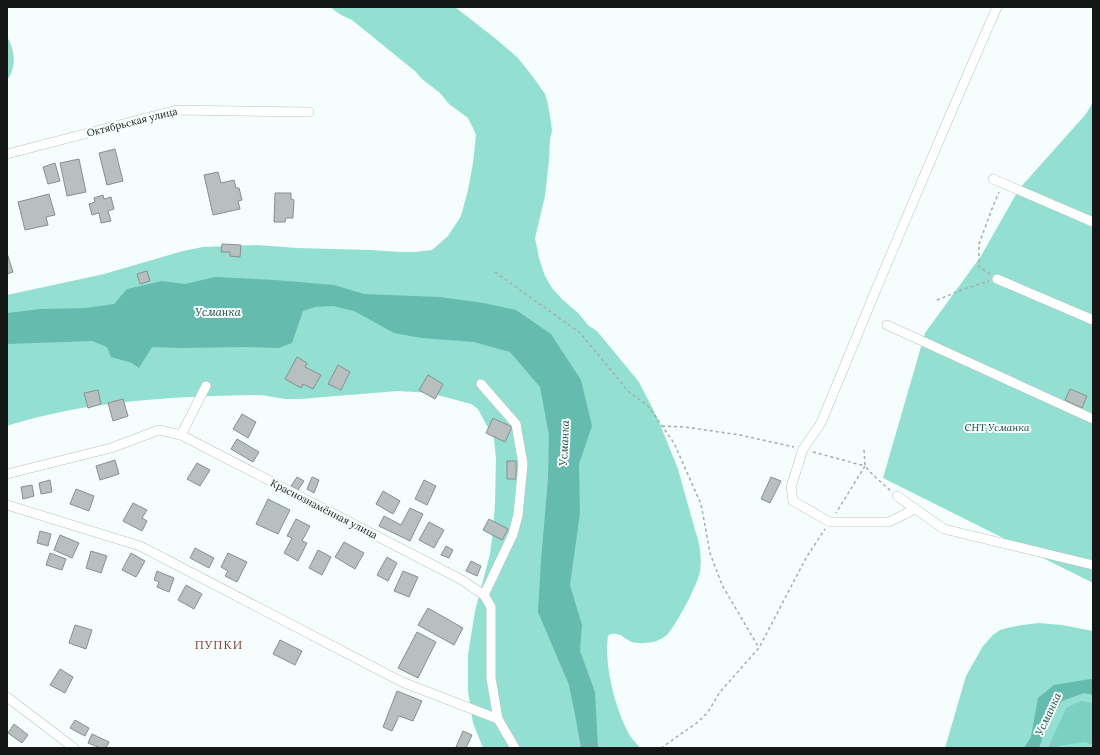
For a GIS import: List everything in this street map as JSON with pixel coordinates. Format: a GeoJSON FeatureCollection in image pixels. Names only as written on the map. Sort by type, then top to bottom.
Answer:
{"type":"FeatureCollection","features":[{"type":"Feature","properties":{"kind":"street"},"geometry":{"type":"LineString","coordinates":[[915,509],[889,522],[830,522],[793,501],[792,487],[802,449],[821,423],[938,143],[997,7]]}},
{"type":"Feature","properties":{"kind":"street","name":"Октябрьская улица"},"geometry":{"type":"LineString","coordinates":[[7,154],[177,110],[308,112]]}},
{"type":"Feature","properties":{"kind":"street"},"geometry":{"type":"LineString","coordinates":[[993,180],[1093,222]]}},
{"type":"Feature","properties":{"kind":"street"},"geometry":{"type":"LineString","coordinates":[[997,279],[1093,320]]}},
{"type":"Feature","properties":{"kind":"street"},"geometry":{"type":"LineString","coordinates":[[887,325],[1093,419]]}},
{"type":"Feature","properties":{"kind":"street"},"geometry":{"type":"LineString","coordinates":[[481,384],[516,424],[523,464],[518,515],[514,534],[484,595],[491,607],[491,678],[498,720],[515,748]]}},
{"type":"Feature","properties":{"kind":"street"},"geometry":{"type":"LineString","coordinates":[[181,435],[206,386]]}},
{"type":"Feature","properties":{"kind":"street","name":"Краснознамённая улица"},"geometry":{"type":"LineString","coordinates":[[7,474],[111,448],[159,430],[181,435],[462,580],[484,595]]}},
{"type":"Feature","properties":{"kind":"street"},"geometry":{"type":"LineString","coordinates":[[897,496],[944,529],[1093,565]]}},
{"type":"Feature","properties":{"kind":"street"},"geometry":{"type":"LineString","coordinates":[[7,505],[140,546],[402,682],[498,720]]}},
{"type":"Feature","properties":{"kind":"street"},"geometry":{"type":"LineString","coordinates":[[7,697],[74,748]]}},
{"type":"Feature","properties":{"kind":"path"},"geometry":{"type":"LineString","coordinates":[[997,279],[979,267],[979,244],[992,206],[1003,184]]}},
{"type":"Feature","properties":{"kind":"path"},"geometry":{"type":"LineString","coordinates":[[495,272],[580,333],[629,392],[648,406],[674,443],[701,504],[710,553],[722,585],[759,648]]}},
{"type":"Feature","properties":{"kind":"path"},"geometry":{"type":"LineString","coordinates":[[937,300],[964,289],[997,279]]}},
{"type":"Feature","properties":{"kind":"path"},"geometry":{"type":"LineString","coordinates":[[662,426],[685,427],[740,435],[802,449],[864,466],[897,496]]}},
{"type":"Feature","properties":{"kind":"path"},"geometry":{"type":"LineString","coordinates":[[661,748],[698,722],[708,712],[720,692],[759,648],[806,558],[843,503],[864,466],[864,450]]}},
{"type":"Feature","properties":{"kind":"green space"},"geometry":{"type":"Polygon","coordinates":[[[330,7],[455,7],[518,58],[545,94],[552,131],[545,196],[535,238],[539,258],[545,276],[552,288],[589,326],[597,331],[639,382],[658,419],[678,469],[700,551],[701,567],[695,586],[676,623],[667,635],[655,642],[642,643],[632,642],[618,634],[610,634],[608,636],[607,648],[609,674],[615,700],[630,736],[640,748],[483,748],[473,723],[468,691],[468,655],[475,611],[490,554],[495,503],[496,459],[494,439],[478,409],[471,404],[430,393],[398,391],[300,399],[285,399],[265,395],[232,395],[121,402],[75,409],[29,419],[7,426],[7,295],[104,274],[183,251],[203,247],[257,245],[297,248],[415,252],[432,250],[448,236],[461,216],[473,163],[476,135],[468,118],[449,104],[440,93],[422,79],[416,72],[352,20],[341,15],[330,7]]]}},
{"type":"Feature","properties":{"kind":"green space"},"geometry":{"type":"Polygon","coordinates":[[[7,37],[12,47],[14,64],[7,80],[7,37]]]}},
{"type":"Feature","properties":{"kind":"green space","name":"СНТ Усманка"},"geometry":{"type":"Polygon","coordinates":[[[1093,102],[1093,583],[883,478],[925,333],[981,256],[1019,189],[1086,114],[1093,102]]]}},
{"type":"Feature","properties":{"kind":"green space"},"geometry":{"type":"Polygon","coordinates":[[[1039,623],[1062,625],[1093,631],[1093,748],[945,748],[966,676],[983,646],[1000,630],[1039,623]]]}},
{"type":"Feature","properties":{"kind":"shaded area"},"geometry":{"type":"Polygon","coordinates":[[[1081,701],[1093,703],[1093,745],[1085,742],[1058,746],[1056,748],[1048,748],[1066,708],[1081,701]]]}},
{"type":"Feature","properties":{"kind":"water","name":"Усманка"},"geometry":{"type":"Polygon","coordinates":[[[215,277],[334,285],[364,294],[439,297],[484,303],[516,310],[551,334],[581,380],[592,426],[579,464],[580,513],[570,585],[582,625],[580,651],[595,692],[598,748],[581,748],[569,685],[538,612],[548,479],[549,435],[540,387],[510,352],[474,342],[421,338],[394,333],[354,311],[333,306],[315,307],[303,311],[292,343],[279,348],[152,347],[139,368],[132,363],[111,357],[107,347],[92,341],[7,344],[7,313],[41,309],[85,308],[114,304],[127,289],[162,281],[185,284],[215,277]]]}},
{"type":"Feature","properties":{"kind":"water","name":"Усманка"},"geometry":{"type":"Polygon","coordinates":[[[1093,679],[1093,695],[1084,693],[1062,701],[1047,724],[1039,748],[1024,748],[1031,737],[1038,698],[1054,685],[1093,679]]]}},
{"type":"Feature","properties":{"kind":"building"},"geometry":{"type":"Polygon","coordinates":[[[115,149],[123,181],[107,185],[99,153],[115,149]]]}},
{"type":"Feature","properties":{"kind":"building"},"geometry":{"type":"Polygon","coordinates":[[[79,159],[86,192],[67,196],[60,163],[79,159]]]}},
{"type":"Feature","properties":{"kind":"building"},"geometry":{"type":"Polygon","coordinates":[[[55,163],[60,181],[48,184],[43,167],[55,163]]]}},
{"type":"Feature","properties":{"kind":"building"},"geometry":{"type":"Polygon","coordinates":[[[218,172],[221,183],[234,180],[236,188],[239,188],[242,200],[238,201],[240,209],[213,215],[204,175],[218,172]]]}},
{"type":"Feature","properties":{"kind":"building"},"geometry":{"type":"Polygon","coordinates":[[[275,193],[291,193],[291,199],[294,200],[293,218],[286,218],[285,222],[274,222],[275,193]]]}},
{"type":"Feature","properties":{"kind":"building"},"geometry":{"type":"Polygon","coordinates":[[[49,194],[55,215],[46,217],[48,225],[25,230],[18,202],[49,194]]]}},
{"type":"Feature","properties":{"kind":"building"},"geometry":{"type":"Polygon","coordinates":[[[103,195],[104,199],[111,197],[114,209],[108,211],[111,221],[101,223],[99,213],[92,215],[89,204],[95,202],[94,198],[103,195]]]}},
{"type":"Feature","properties":{"kind":"building"},"geometry":{"type":"Polygon","coordinates":[[[222,244],[241,245],[240,257],[230,256],[230,252],[221,252],[222,244]]]}},
{"type":"Feature","properties":{"kind":"building"},"geometry":{"type":"Polygon","coordinates":[[[7,253],[13,272],[7,274],[7,253]]]}},
{"type":"Feature","properties":{"kind":"building"},"geometry":{"type":"Polygon","coordinates":[[[147,271],[150,281],[140,284],[137,274],[147,271]]]}},
{"type":"Feature","properties":{"kind":"building"},"geometry":{"type":"Polygon","coordinates":[[[297,357],[307,363],[305,367],[321,375],[313,389],[303,384],[301,388],[285,379],[297,357]]]}},
{"type":"Feature","properties":{"kind":"building"},"geometry":{"type":"Polygon","coordinates":[[[338,365],[350,372],[341,390],[328,384],[338,365]]]}},
{"type":"Feature","properties":{"kind":"building"},"geometry":{"type":"Polygon","coordinates":[[[428,375],[443,384],[435,399],[419,390],[428,375]]]}},
{"type":"Feature","properties":{"kind":"building"},"geometry":{"type":"Polygon","coordinates":[[[1070,389],[1087,396],[1082,408],[1065,400],[1070,389]]]}},
{"type":"Feature","properties":{"kind":"building"},"geometry":{"type":"Polygon","coordinates":[[[98,390],[101,404],[88,408],[84,393],[98,390]]]}},
{"type":"Feature","properties":{"kind":"building"},"geometry":{"type":"Polygon","coordinates":[[[123,399],[128,416],[113,421],[108,403],[123,399]]]}},
{"type":"Feature","properties":{"kind":"building"},"geometry":{"type":"Polygon","coordinates":[[[242,414],[256,422],[248,438],[233,429],[242,414]]]}},
{"type":"Feature","properties":{"kind":"building"},"geometry":{"type":"Polygon","coordinates":[[[493,418],[512,427],[505,442],[486,433],[493,418]]]}},
{"type":"Feature","properties":{"kind":"building"},"geometry":{"type":"Polygon","coordinates":[[[237,439],[259,452],[253,462],[231,449],[237,439]]]}},
{"type":"Feature","properties":{"kind":"building"},"geometry":{"type":"Polygon","coordinates":[[[115,460],[119,474],[100,480],[96,466],[115,460]]]}},
{"type":"Feature","properties":{"kind":"building"},"geometry":{"type":"Polygon","coordinates":[[[507,461],[516,461],[516,479],[507,479],[507,461]]]}},
{"type":"Feature","properties":{"kind":"building"},"geometry":{"type":"Polygon","coordinates":[[[197,463],[210,470],[200,486],[187,479],[197,463]]]}},
{"type":"Feature","properties":{"kind":"building"},"geometry":{"type":"Polygon","coordinates":[[[297,477],[304,481],[298,490],[291,486],[297,477]]]}},
{"type":"Feature","properties":{"kind":"building"},"geometry":{"type":"Polygon","coordinates":[[[312,477],[319,480],[314,493],[307,489],[312,477]]]}},
{"type":"Feature","properties":{"kind":"building"},"geometry":{"type":"Polygon","coordinates":[[[771,477],[781,481],[770,503],[761,499],[771,477]]]}},
{"type":"Feature","properties":{"kind":"building"},"geometry":{"type":"Polygon","coordinates":[[[50,480],[52,492],[41,494],[39,483],[50,480]]]}},
{"type":"Feature","properties":{"kind":"building"},"geometry":{"type":"Polygon","coordinates":[[[424,480],[436,486],[427,505],[415,499],[424,480]]]}},
{"type":"Feature","properties":{"kind":"building"},"geometry":{"type":"Polygon","coordinates":[[[32,485],[34,496],[23,499],[21,487],[32,485]]]}},
{"type":"Feature","properties":{"kind":"building"},"geometry":{"type":"Polygon","coordinates":[[[76,489],[94,496],[89,511],[70,504],[76,489]]]}},
{"type":"Feature","properties":{"kind":"building"},"geometry":{"type":"Polygon","coordinates":[[[383,491],[400,501],[393,514],[376,504],[383,491]]]}},
{"type":"Feature","properties":{"kind":"building"},"geometry":{"type":"Polygon","coordinates":[[[268,499],[290,510],[278,534],[256,524],[268,499]]]}},
{"type":"Feature","properties":{"kind":"building"},"geometry":{"type":"Polygon","coordinates":[[[133,503],[147,510],[142,518],[147,521],[142,531],[123,521],[133,503]]]}},
{"type":"Feature","properties":{"kind":"building"},"geometry":{"type":"Polygon","coordinates":[[[410,508],[423,514],[410,541],[379,526],[384,516],[401,525],[410,508]]]}},
{"type":"Feature","properties":{"kind":"building"},"geometry":{"type":"Polygon","coordinates":[[[296,519],[310,526],[302,541],[307,543],[298,561],[284,553],[292,538],[287,536],[296,519]]]}},
{"type":"Feature","properties":{"kind":"building"},"geometry":{"type":"Polygon","coordinates":[[[489,519],[508,529],[502,540],[483,530],[489,519]]]}},
{"type":"Feature","properties":{"kind":"building"},"geometry":{"type":"Polygon","coordinates":[[[429,522],[444,530],[434,548],[419,540],[429,522]]]}},
{"type":"Feature","properties":{"kind":"building"},"geometry":{"type":"Polygon","coordinates":[[[40,531],[51,534],[48,546],[37,543],[40,531]]]}},
{"type":"Feature","properties":{"kind":"building"},"geometry":{"type":"Polygon","coordinates":[[[60,535],[79,543],[72,558],[54,550],[60,535]]]}},
{"type":"Feature","properties":{"kind":"building"},"geometry":{"type":"Polygon","coordinates":[[[344,542],[364,553],[355,569],[335,557],[344,542]]]}},
{"type":"Feature","properties":{"kind":"building"},"geometry":{"type":"Polygon","coordinates":[[[446,546],[453,550],[449,558],[441,555],[446,546]]]}},
{"type":"Feature","properties":{"kind":"building"},"geometry":{"type":"Polygon","coordinates":[[[195,548],[214,558],[209,568],[190,558],[195,548]]]}},
{"type":"Feature","properties":{"kind":"building"},"geometry":{"type":"Polygon","coordinates":[[[318,550],[331,557],[322,575],[309,568],[318,550]]]}},
{"type":"Feature","properties":{"kind":"building"},"geometry":{"type":"Polygon","coordinates":[[[91,551],[107,556],[101,573],[86,568],[91,551]]]}},
{"type":"Feature","properties":{"kind":"building"},"geometry":{"type":"Polygon","coordinates":[[[50,553],[66,559],[62,570],[46,565],[50,553]]]}},
{"type":"Feature","properties":{"kind":"building"},"geometry":{"type":"Polygon","coordinates":[[[131,553],[145,561],[136,577],[122,570],[131,553]]]}},
{"type":"Feature","properties":{"kind":"building"},"geometry":{"type":"Polygon","coordinates":[[[228,553],[247,562],[237,582],[225,576],[228,571],[221,567],[228,553]]]}},
{"type":"Feature","properties":{"kind":"building"},"geometry":{"type":"Polygon","coordinates":[[[387,557],[397,563],[388,581],[377,575],[387,557]]]}},
{"type":"Feature","properties":{"kind":"building"},"geometry":{"type":"Polygon","coordinates":[[[471,561],[481,566],[477,576],[466,571],[471,561]]]}},
{"type":"Feature","properties":{"kind":"building"},"geometry":{"type":"Polygon","coordinates":[[[157,571],[174,578],[169,592],[157,587],[159,582],[154,580],[157,571]]]}},
{"type":"Feature","properties":{"kind":"building"},"geometry":{"type":"Polygon","coordinates":[[[403,571],[418,577],[409,597],[394,591],[403,571]]]}},
{"type":"Feature","properties":{"kind":"building"},"geometry":{"type":"Polygon","coordinates":[[[186,585],[202,594],[194,609],[178,600],[186,585]]]}},
{"type":"Feature","properties":{"kind":"building"},"geometry":{"type":"Polygon","coordinates":[[[428,608],[463,628],[454,645],[418,625],[428,608]]]}},
{"type":"Feature","properties":{"kind":"building"},"geometry":{"type":"Polygon","coordinates":[[[75,625],[92,630],[86,649],[69,643],[75,625]]]}},
{"type":"Feature","properties":{"kind":"building"},"geometry":{"type":"Polygon","coordinates":[[[417,632],[436,642],[418,678],[398,668],[417,632]]]}},
{"type":"Feature","properties":{"kind":"building"},"geometry":{"type":"Polygon","coordinates":[[[280,640],[302,651],[295,665],[273,654],[280,640]]]}},
{"type":"Feature","properties":{"kind":"building"},"geometry":{"type":"Polygon","coordinates":[[[60,669],[73,677],[65,693],[50,685],[60,669]]]}},
{"type":"Feature","properties":{"kind":"building"},"geometry":{"type":"Polygon","coordinates":[[[397,691],[422,701],[413,721],[399,716],[392,731],[383,727],[397,691]]]}},
{"type":"Feature","properties":{"kind":"building"},"geometry":{"type":"Polygon","coordinates":[[[75,720],[89,728],[85,736],[70,728],[75,720]]]}},
{"type":"Feature","properties":{"kind":"building"},"geometry":{"type":"Polygon","coordinates":[[[14,724],[28,735],[22,743],[8,733],[14,724]]]}},
{"type":"Feature","properties":{"kind":"building"},"geometry":{"type":"Polygon","coordinates":[[[463,731],[472,735],[466,748],[458,748],[456,747],[463,731]]]}},
{"type":"Feature","properties":{"kind":"building"},"geometry":{"type":"Polygon","coordinates":[[[92,734],[109,742],[106,748],[100,748],[88,743],[92,734]]]}},
{"type":"Feature","properties":{"kind":"district","name":"ПУПКИ"},"geometry":{"type":"Point","coordinates":[219,644]}}]}
